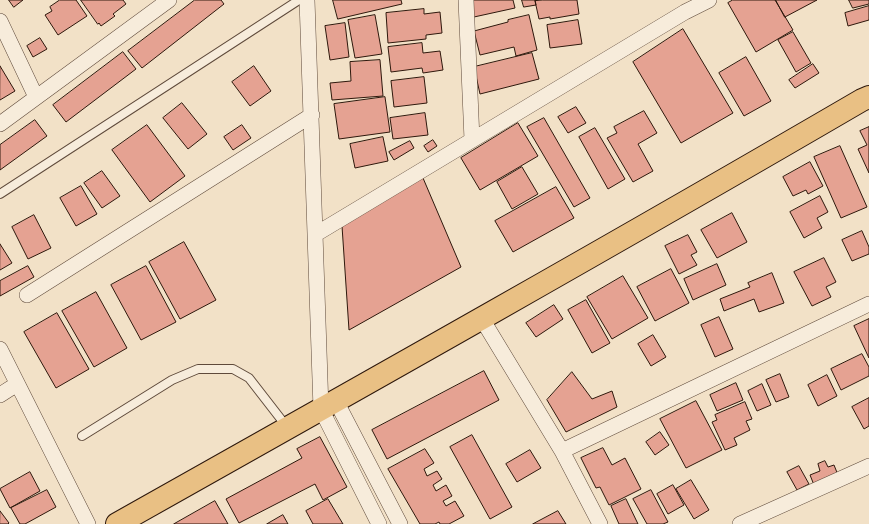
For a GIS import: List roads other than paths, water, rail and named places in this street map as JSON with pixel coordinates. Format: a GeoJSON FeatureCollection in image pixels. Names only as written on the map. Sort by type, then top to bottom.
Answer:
{"type":"FeatureCollection","features":[{"type":"Feature","properties":{"kind":"highway"},"geometry":{"type":"LineString","coordinates":[[117,524],[482,319],[869,97]]}},
{"type":"Feature","properties":{"kind":"street"},"geometry":{"type":"LineString","coordinates":[[0,124],[169,0]]}},
{"type":"Feature","properties":{"kind":"street"},"geometry":{"type":"LineString","coordinates":[[308,0],[316,234],[328,405],[379,524]]}},
{"type":"Feature","properties":{"kind":"street"},"geometry":{"type":"LineString","coordinates":[[466,0],[472,140]]}},
{"type":"Feature","properties":{"kind":"street"},"geometry":{"type":"LineString","coordinates":[[316,234],[686,12],[709,0]]}},
{"type":"Feature","properties":{"kind":"street"},"geometry":{"type":"LineString","coordinates":[[0,20],[36,97]]}},
{"type":"Feature","properties":{"kind":"street"},"geometry":{"type":"LineString","coordinates":[[27,295],[312,115]]}},
{"type":"Feature","properties":{"kind":"street"},"geometry":{"type":"LineString","coordinates":[[562,451],[869,304]]}},
{"type":"Feature","properties":{"kind":"street"},"geometry":{"type":"LineString","coordinates":[[482,319],[562,451],[600,524]]}},
{"type":"Feature","properties":{"kind":"street"},"geometry":{"type":"LineString","coordinates":[[0,349],[88,524]]}},
{"type":"Feature","properties":{"kind":"street"},"geometry":{"type":"LineString","coordinates":[[0,396],[18,384]]}},
{"type":"Feature","properties":{"kind":"street"},"geometry":{"type":"LineString","coordinates":[[328,405],[400,524]]}},
{"type":"Feature","properties":{"kind":"street"},"geometry":{"type":"LineString","coordinates":[[740,524],[869,466]]}},
{"type":"Feature","properties":{"kind":"lane"},"geometry":{"type":"LineString","coordinates":[[0,194],[299,0]]}},
{"type":"Feature","properties":{"kind":"lane"},"geometry":{"type":"LineString","coordinates":[[82,436],[172,380],[198,369],[233,369],[249,378],[287,428]]}}]}
